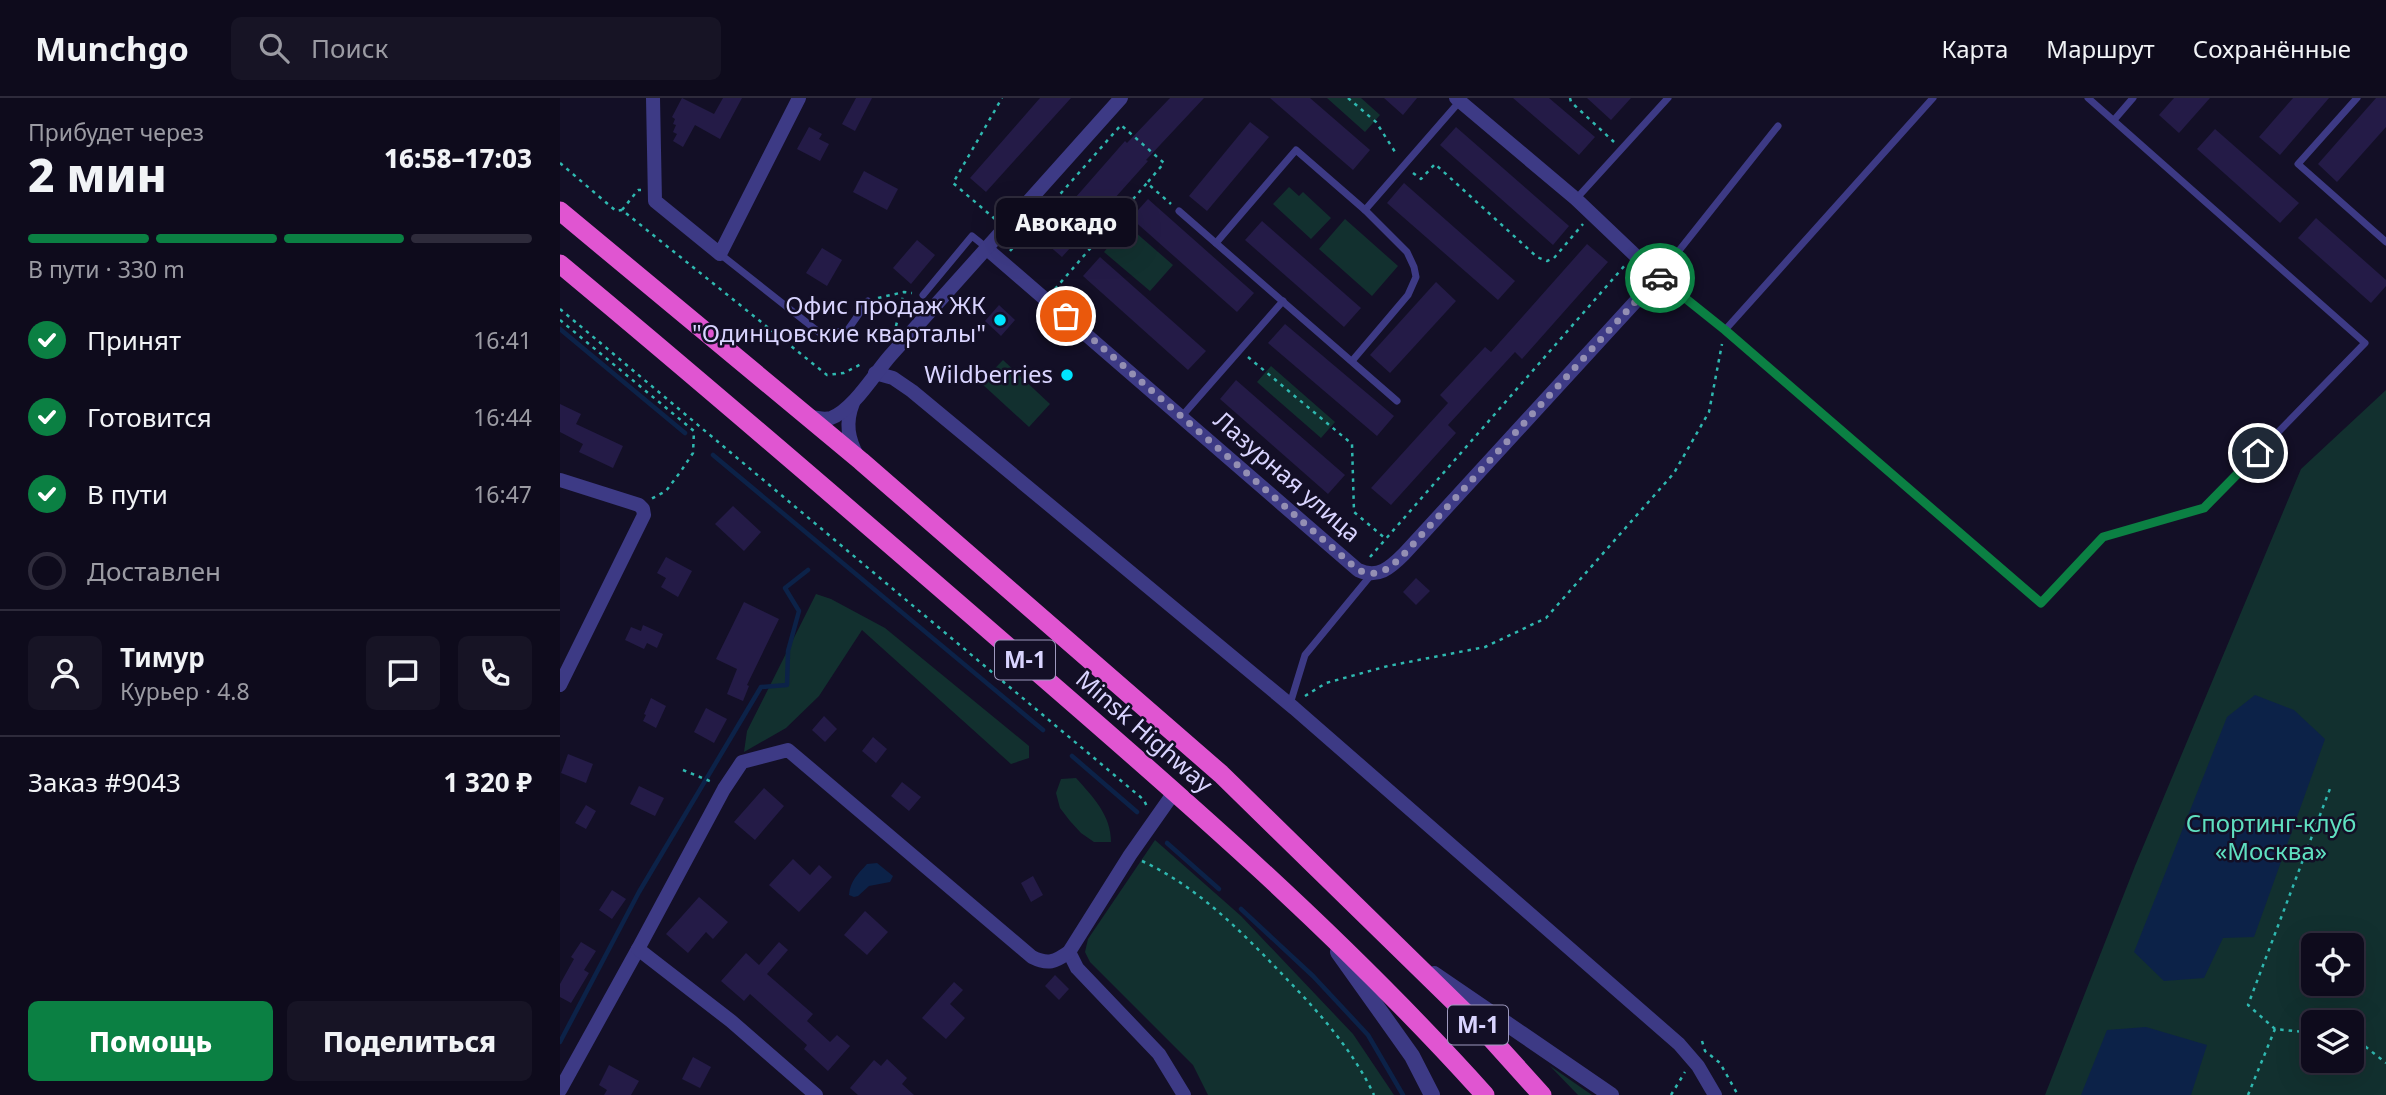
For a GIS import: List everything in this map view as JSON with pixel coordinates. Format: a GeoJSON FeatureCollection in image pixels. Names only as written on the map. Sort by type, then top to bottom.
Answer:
{"type":"FeatureCollection","features":[{"type":"Feature","properties":{"kind":"highway","name":"Minsk Highway"},"geometry":{"type":"LineString","coordinates":[[560,211],[861,461],[1221,774],[1410,957],[1486,1033],[1542,1095]]}},
{"type":"Feature","properties":{"kind":"highway","name":"Minsk Highway"},"geometry":{"type":"LineString","coordinates":[[560,264],[733,408],[1175,791],[1314,919],[1453,1059],[1485,1095]]}},
{"type":"Feature","properties":{"kind":"street"},"geometry":{"type":"LineString","coordinates":[[653,98],[655,201],[720,254],[799,98]]}},
{"type":"Feature","properties":{"kind":"street"},"geometry":{"type":"LineString","coordinates":[[807,416],[830,419],[840,414],[855,399],[890,356],[1121,98]]}},
{"type":"Feature","properties":{"kind":"street"},"geometry":{"type":"LineString","coordinates":[[1458,100],[1576,199],[1658,277]]}},
{"type":"Feature","properties":{"kind":"street","name":"Лазурная улица"},"geometry":{"type":"LineString","coordinates":[[987,248],[1365,572],[1390,568],[1404,554],[1658,277]]}},
{"type":"Feature","properties":{"kind":"street"},"geometry":{"type":"LineString","coordinates":[[875,373],[893,378],[912,391],[1290,705],[1679,1044],[1698,1066],[1715,1095]]}},
{"type":"Feature","properties":{"kind":"street"},"geometry":{"type":"LineString","coordinates":[[855,399],[848,424],[849,436],[861,461]]}},
{"type":"Feature","properties":{"kind":"street"},"geometry":{"type":"LineString","coordinates":[[560,480],[639,505],[644,515],[560,685]]}},
{"type":"Feature","properties":{"kind":"street"},"geometry":{"type":"LineString","coordinates":[[560,1090],[724,789],[742,762],[788,750],[1032,957],[1044,964],[1057,961],[1069,952],[1130,855],[1175,791]]}},
{"type":"Feature","properties":{"kind":"street"},"geometry":{"type":"LineString","coordinates":[[1314,919],[1412,1056],[1432,1095]]}},
{"type":"Feature","properties":{"kind":"street"},"geometry":{"type":"LineString","coordinates":[[638,949],[731,1021],[817,1095]]}},
{"type":"Feature","properties":{"kind":"street"},"geometry":{"type":"LineString","coordinates":[[1069,952],[1077,968],[1158,1054],[1184,1095]]}},
{"type":"Feature","properties":{"kind":"street"},"geometry":{"type":"LineString","coordinates":[[1410,957],[1611,1095]]}},
{"type":"Feature","properties":{"kind":"lane"},"geometry":{"type":"LineString","coordinates":[[1576,199],[1668,98]]}},
{"type":"Feature","properties":{"kind":"lane"},"geometry":{"type":"LineString","coordinates":[[1725,330],[1933,98]]}},
{"type":"Feature","properties":{"kind":"lane"},"geometry":{"type":"LineString","coordinates":[[1778,126],[1658,277],[1725,330],[2041,603],[2103,537],[2204,508],[2365,343],[2088,98]]}},
{"type":"Feature","properties":{"kind":"lane"},"geometry":{"type":"LineString","coordinates":[[2114,120],[2133,98]]}},
{"type":"Feature","properties":{"kind":"lane"},"geometry":{"type":"LineString","coordinates":[[2357,98],[2298,164],[2386,242]]}},
{"type":"Feature","properties":{"kind":"lane"},"geometry":{"type":"LineString","coordinates":[[1365,210],[1458,100]]}},
{"type":"Feature","properties":{"kind":"lane"},"geometry":{"type":"LineString","coordinates":[[1216,243],[1296,150],[1365,210],[1407,252],[1414,267],[1416,277],[1408,295],[1352,361]]}},
{"type":"Feature","properties":{"kind":"lane"},"geometry":{"type":"LineString","coordinates":[[1179,211],[1397,401]]}},
{"type":"Feature","properties":{"kind":"lane"},"geometry":{"type":"LineString","coordinates":[[923,295],[972,236],[987,248]]}},
{"type":"Feature","properties":{"kind":"lane"},"geometry":{"type":"LineString","coordinates":[[720,254],[820,333],[847,331],[868,301]]}},
{"type":"Feature","properties":{"kind":"lane"},"geometry":{"type":"LineString","coordinates":[[1181,416],[1283,301]]}},
{"type":"Feature","properties":{"kind":"lane"},"geometry":{"type":"LineString","coordinates":[[1290,705],[1305,655],[1365,572]]}},
{"type":"Feature","properties":{"kind":"path"},"geometry":{"type":"LineString","coordinates":[[1002,98],[953,183],[1005,228]]}},
{"type":"Feature","properties":{"kind":"path"},"geometry":{"type":"LineString","coordinates":[[1348,98],[1376,122],[1404,166],[1421,179],[1435,164],[1538,257],[1547,261],[1554,258],[1592,214]]}},
{"type":"Feature","properties":{"kind":"path"},"geometry":{"type":"LineString","coordinates":[[1570,98],[1571,103],[1622,149]]}},
{"type":"Feature","properties":{"kind":"path"},"geometry":{"type":"LineString","coordinates":[[1002,261],[1121,125],[1164,163],[1046,300]]}},
{"type":"Feature","properties":{"kind":"path"},"geometry":{"type":"LineString","coordinates":[[560,163],[616,211],[622,210],[638,190]]}},
{"type":"Feature","properties":{"kind":"path"},"geometry":{"type":"LineString","coordinates":[[1147,183],[1179,211]]}},
{"type":"Feature","properties":{"kind":"path"},"geometry":{"type":"LineString","coordinates":[[622,210],[827,374],[844,373],[874,357],[890,356],[904,292]]}},
{"type":"Feature","properties":{"kind":"path"},"geometry":{"type":"LineString","coordinates":[[1365,572],[1386,539],[1628,261]]}},
{"type":"Feature","properties":{"kind":"path"},"geometry":{"type":"LineString","coordinates":[[868,301],[904,292],[923,295]]}},
{"type":"Feature","properties":{"kind":"path"},"geometry":{"type":"LineString","coordinates":[[560,309],[1144,800],[1147,809],[1144,816]]}},
{"type":"Feature","properties":{"kind":"path"},"geometry":{"type":"LineString","coordinates":[[560,320],[694,431],[693,453],[681,471],[666,491],[639,505]]}},
{"type":"Feature","properties":{"kind":"path"},"geometry":{"type":"LineString","coordinates":[[1290,705],[1326,683],[1388,666],[1485,647],[1546,618],[1674,473],[1709,412],[1725,330]]}},
{"type":"Feature","properties":{"kind":"path"},"geometry":{"type":"LineString","coordinates":[[1240,350],[1352,444],[1354,512],[1386,539]]}},
{"type":"Feature","properties":{"kind":"path"},"geometry":{"type":"LineString","coordinates":[[683,770],[713,782]]}},
{"type":"Feature","properties":{"kind":"path"},"geometry":{"type":"LineString","coordinates":[[2301,1032],[2275,1029],[2248,1005],[2331,786]]}},
{"type":"Feature","properties":{"kind":"path"},"geometry":{"type":"LineString","coordinates":[[1130,855],[1168,873],[1237,927],[1320,1014],[1368,1082],[1374,1095]]}},
{"type":"Feature","properties":{"kind":"path"},"geometry":{"type":"LineString","coordinates":[[2249,1095],[2275,1029]]}},
{"type":"Feature","properties":{"kind":"path"},"geometry":{"type":"LineString","coordinates":[[1702,1041],[1705,1051],[1720,1063],[1738,1095]]}},
{"type":"Feature","properties":{"kind":"path"},"geometry":{"type":"LineString","coordinates":[[2364,1046],[2386,1063]]}},
{"type":"Feature","properties":{"kind":"path"},"geometry":{"type":"LineString","coordinates":[[1671,1095],[1678,1084]]}},
{"type":"Feature","properties":{"kind":"green space"},"geometry":{"type":"Polygon","coordinates":[[[1327,98],[1361,98],[1380,115],[1365,132],[1327,98]]]}},
{"type":"Feature","properties":{"kind":"green space"},"geometry":{"type":"Polygon","coordinates":[[[1289,187],[1299,196],[1303,192],[1331,218],[1311,239],[1273,204],[1289,187]]]}},
{"type":"Feature","properties":{"kind":"green space"},"geometry":{"type":"Polygon","coordinates":[[[1345,219],[1398,266],[1372,296],[1319,249],[1345,219]]]}},
{"type":"Feature","properties":{"kind":"green space"},"geometry":{"type":"Polygon","coordinates":[[[1127,225],[1173,265],[1150,291],[1104,252],[1127,225]]]}},
{"type":"Feature","properties":{"kind":"green space"},"geometry":{"type":"Polygon","coordinates":[[[1003,360],[1050,404],[1029,427],[981,383],[1003,360]]]}},
{"type":"Feature","properties":{"kind":"green space"},"geometry":{"type":"Polygon","coordinates":[[[1271,366],[1335,422],[1321,438],[1257,382],[1271,366]]]}},
{"type":"Feature","properties":{"kind":"green space","name":"Спортинг-клуб «Москва»"},"geometry":{"type":"Polygon","coordinates":[[[2386,390],[2386,1095],[2045,1095],[2135,866],[2301,469],[2386,390]]]}},
{"type":"Feature","properties":{"kind":"green space"},"geometry":{"type":"Polygon","coordinates":[[[816,594],[831,599],[885,628],[1029,746],[1029,758],[1011,764],[862,630],[819,696],[786,728],[744,752],[747,731],[816,594]]]}},
{"type":"Feature","properties":{"kind":"green space"},"geometry":{"type":"Polygon","coordinates":[[[1076,778],[1095,799],[1104,815],[1111,842],[1094,842],[1081,833],[1060,808],[1056,793],[1061,779],[1076,778]]]}},
{"type":"Feature","properties":{"kind":"green space"},"geometry":{"type":"Polygon","coordinates":[[[1155,840],[1241,916],[1353,1034],[1394,1095],[1208,1095],[1193,1065],[1090,962],[1085,952],[1088,939],[1155,840]]]}},
{"type":"Feature","properties":{"kind":"green space"},"geometry":{"type":"Polygon","coordinates":[[[1550,1066],[1592,1095],[1578,1095],[1550,1066]]]}},
{"type":"Feature","properties":{"kind":"water"},"geometry":{"type":"Polygon","coordinates":[[[2255,695],[2294,710],[2325,739],[2254,937],[2223,938],[2204,978],[2164,981],[2134,952],[2227,717],[2255,695]]]}},
{"type":"Feature","properties":{"kind":"water"},"geometry":{"type":"Polygon","coordinates":[[[877,863],[893,876],[890,882],[869,886],[858,896],[849,895],[853,882],[867,864],[877,863]]]}},
{"type":"Feature","properties":{"kind":"water"},"geometry":{"type":"Polygon","coordinates":[[[2146,1027],[2207,1045],[2191,1095],[2081,1095],[2107,1030],[2146,1027]]]}},
{"type":"Feature","properties":{"kind":"building"},"geometry":{"type":"Polygon","coordinates":[[[682,98],[714,114],[723,98],[742,98],[720,139],[695,125],[683,147],[673,141],[677,134],[673,132],[676,125],[673,124],[675,119],[672,117],[682,98]]]}},
{"type":"Feature","properties":{"kind":"building"},"geometry":{"type":"Polygon","coordinates":[[[856,98],[872,98],[855,131],[842,124],[856,98]]]}},
{"type":"Feature","properties":{"kind":"building"},"geometry":{"type":"Polygon","coordinates":[[[1040,98],[1071,98],[986,192],[970,178],[1040,98]]]}},
{"type":"Feature","properties":{"kind":"building"},"geometry":{"type":"Polygon","coordinates":[[[1170,98],[1204,98],[1062,257],[1040,238],[1125,141],[1127,143],[1170,98]]]}},
{"type":"Feature","properties":{"kind":"building"},"geometry":{"type":"Polygon","coordinates":[[[1270,98],[1310,98],[1370,150],[1353,170],[1270,98]]]}},
{"type":"Feature","properties":{"kind":"building"},"geometry":{"type":"Polygon","coordinates":[[[1384,98],[1417,98],[1403,115],[1384,98]]]}},
{"type":"Feature","properties":{"kind":"building"},"geometry":{"type":"Polygon","coordinates":[[[1513,98],[1549,98],[1595,137],[1579,155],[1513,98]]]}},
{"type":"Feature","properties":{"kind":"building"},"geometry":{"type":"Polygon","coordinates":[[[1587,98],[1631,98],[1611,120],[1587,98]]]}},
{"type":"Feature","properties":{"kind":"building"},"geometry":{"type":"Polygon","coordinates":[[[2174,98],[2210,98],[2179,133],[2159,115],[2174,98]]]}},
{"type":"Feature","properties":{"kind":"building"},"geometry":{"type":"Polygon","coordinates":[[[2293,98],[2329,98],[2280,155],[2259,137],[2293,98]]]}},
{"type":"Feature","properties":{"kind":"building"},"geometry":{"type":"Polygon","coordinates":[[[2376,98],[2386,98],[2386,127],[2337,182],[2318,164],[2376,98]]]}},
{"type":"Feature","properties":{"kind":"building"},"geometry":{"type":"Polygon","coordinates":[[[1250,122],[1269,137],[1207,211],[1189,196],[1250,122]]]}},
{"type":"Feature","properties":{"kind":"building"},"geometry":{"type":"Polygon","coordinates":[[[809,127],[822,134],[819,139],[829,144],[820,161],[797,149],[809,127]]]}},
{"type":"Feature","properties":{"kind":"building"},"geometry":{"type":"Polygon","coordinates":[[[1456,127],[1569,226],[1553,245],[1440,145],[1456,127]]]}},
{"type":"Feature","properties":{"kind":"building"},"geometry":{"type":"Polygon","coordinates":[[[2215,129],[2299,203],[2280,223],[2197,149],[2215,129]]]}},
{"type":"Feature","properties":{"kind":"building"},"geometry":{"type":"Polygon","coordinates":[[[864,171],[898,189],[887,210],[853,192],[864,171]]]}},
{"type":"Feature","properties":{"kind":"building"},"geometry":{"type":"Polygon","coordinates":[[[1404,183],[1515,281],[1498,300],[1387,203],[1404,183]]]}},
{"type":"Feature","properties":{"kind":"building"},"geometry":{"type":"Polygon","coordinates":[[[1148,199],[1254,293],[1237,312],[1131,218],[1148,199]]]}},
{"type":"Feature","properties":{"kind":"building"},"geometry":{"type":"Polygon","coordinates":[[[2316,218],[2386,280],[2386,286],[2371,303],[2298,238],[2316,218]]]}},
{"type":"Feature","properties":{"kind":"building"},"geometry":{"type":"Polygon","coordinates":[[[1262,221],[1361,308],[1344,327],[1245,240],[1262,221]]]}},
{"type":"Feature","properties":{"kind":"building"},"geometry":{"type":"Polygon","coordinates":[[[917,240],[935,255],[911,284],[893,268],[917,240]]]}},
{"type":"Feature","properties":{"kind":"building"},"geometry":{"type":"Polygon","coordinates":[[[1587,244],[1608,262],[1522,359],[1515,352],[1448,425],[1456,433],[1391,505],[1371,488],[1448,403],[1440,395],[1485,347],[1491,352],[1587,244]]]}},
{"type":"Feature","properties":{"kind":"building"},"geometry":{"type":"Polygon","coordinates":[[[822,248],[842,260],[827,286],[806,273],[822,248]]]}},
{"type":"Feature","properties":{"kind":"building"},"geometry":{"type":"Polygon","coordinates":[[[1100,257],[1206,351],[1188,370],[1083,276],[1100,257]]]}},
{"type":"Feature","properties":{"kind":"building"},"geometry":{"type":"Polygon","coordinates":[[[1436,282],[1456,301],[1390,373],[1370,355],[1436,282]]]}},
{"type":"Feature","properties":{"kind":"building","name":"Офис продаж ЖК \"Одинцовские кварталы\""},"geometry":{"type":"Polygon","coordinates":[[[999,305],[1015,320],[1001,336],[985,321],[999,305]]]}},
{"type":"Feature","properties":{"kind":"building"},"geometry":{"type":"Polygon","coordinates":[[[1285,324],[1394,416],[1377,436],[1268,343],[1285,324]]]}},
{"type":"Feature","properties":{"kind":"building"},"geometry":{"type":"Polygon","coordinates":[[[1236,380],[1345,475],[1328,494],[1220,399],[1236,380]]]}},
{"type":"Feature","properties":{"kind":"building"},"geometry":{"type":"Polygon","coordinates":[[[560,404],[581,414],[576,424],[623,446],[613,468],[579,452],[583,444],[560,432],[560,404]]]}},
{"type":"Feature","properties":{"kind":"building"},"geometry":{"type":"Polygon","coordinates":[[[733,506],[761,532],[744,551],[715,524],[733,506]]]}},
{"type":"Feature","properties":{"kind":"building"},"geometry":{"type":"Polygon","coordinates":[[[666,557],[692,571],[678,597],[661,587],[666,578],[657,573],[666,557]]]}},
{"type":"Feature","properties":{"kind":"building"},"geometry":{"type":"Polygon","coordinates":[[[1416,578],[1430,591],[1416,605],[1403,592],[1416,578]]]}},
{"type":"Feature","properties":{"kind":"building"},"geometry":{"type":"Polygon","coordinates":[[[744,602],[779,619],[747,685],[749,686],[743,701],[727,694],[737,669],[716,659],[744,602]]]}},
{"type":"Feature","properties":{"kind":"building"},"geometry":{"type":"Polygon","coordinates":[[[643,625],[663,634],[657,648],[647,643],[644,649],[625,640],[631,627],[641,631],[643,625]]]}},
{"type":"Feature","properties":{"kind":"building"},"geometry":{"type":"Polygon","coordinates":[[[651,698],[666,706],[656,728],[643,721],[651,698]]]}},
{"type":"Feature","properties":{"kind":"building"},"geometry":{"type":"Polygon","coordinates":[[[706,708],[727,719],[714,743],[694,732],[706,708]]]}},
{"type":"Feature","properties":{"kind":"building"},"geometry":{"type":"Polygon","coordinates":[[[824,716],[837,729],[825,742],[812,730],[824,716]]]}},
{"type":"Feature","properties":{"kind":"building"},"geometry":{"type":"Polygon","coordinates":[[[873,737],[887,749],[876,763],[862,751],[873,737]]]}},
{"type":"Feature","properties":{"kind":"building"},"geometry":{"type":"Polygon","coordinates":[[[568,754],[593,764],[586,783],[561,773],[568,754]]]}},
{"type":"Feature","properties":{"kind":"building"},"geometry":{"type":"Polygon","coordinates":[[[902,782],[921,797],[909,811],[891,796],[902,782]]]}},
{"type":"Feature","properties":{"kind":"building"},"geometry":{"type":"Polygon","coordinates":[[[639,786],[664,798],[655,816],[630,804],[639,786]]]}},
{"type":"Feature","properties":{"kind":"building"},"geometry":{"type":"Polygon","coordinates":[[[764,788],[784,806],[755,840],[734,822],[764,788]]]}},
{"type":"Feature","properties":{"kind":"building"},"geometry":{"type":"Polygon","coordinates":[[[586,805],[596,811],[586,829],[575,823],[586,805]]]}},
{"type":"Feature","properties":{"kind":"building"},"geometry":{"type":"Polygon","coordinates":[[[793,859],[810,875],[819,865],[832,877],[799,912],[769,885],[793,859]]]}},
{"type":"Feature","properties":{"kind":"building"},"geometry":{"type":"Polygon","coordinates":[[[1033,876],[1043,895],[1031,902],[1021,883],[1033,876]]]}},
{"type":"Feature","properties":{"kind":"building"},"geometry":{"type":"Polygon","coordinates":[[[612,890],[626,899],[612,919],[599,910],[612,890]]]}},
{"type":"Feature","properties":{"kind":"building"},"geometry":{"type":"Polygon","coordinates":[[[699,897],[728,922],[713,939],[706,932],[688,953],[666,934],[699,897]]]}},
{"type":"Feature","properties":{"kind":"building"},"geometry":{"type":"Polygon","coordinates":[[[865,911],[888,932],[867,955],[844,935],[865,911]]]}},
{"type":"Feature","properties":{"kind":"building"},"geometry":{"type":"Polygon","coordinates":[[[581,942],[596,951],[584,970],[589,973],[571,1003],[560,997],[560,984],[574,959],[571,957],[581,942]]]}},
{"type":"Feature","properties":{"kind":"building"},"geometry":{"type":"Polygon","coordinates":[[[779,942],[788,950],[767,974],[813,1014],[807,1021],[830,1042],[837,1035],[850,1046],[828,1071],[804,1049],[807,1045],[750,994],[744,1001],[721,981],[746,953],[759,965],[779,942]]]}},
{"type":"Feature","properties":{"kind":"building"},"geometry":{"type":"Polygon","coordinates":[[[1055,975],[1069,989],[1059,1000],[1045,986],[1055,975]]]}},
{"type":"Feature","properties":{"kind":"building"},"geometry":{"type":"Polygon","coordinates":[[[954,982],[963,990],[950,1004],[965,1018],[946,1039],[922,1018],[954,982]]]}},
{"type":"Feature","properties":{"kind":"building"},"geometry":{"type":"Polygon","coordinates":[[[693,1057],[711,1067],[700,1088],[682,1079],[693,1057]]]}},
{"type":"Feature","properties":{"kind":"building"},"geometry":{"type":"Polygon","coordinates":[[[887,1059],[907,1078],[902,1084],[914,1095],[858,1095],[850,1088],[874,1060],[881,1066],[887,1059]]]}},
{"type":"Feature","properties":{"kind":"building"},"geometry":{"type":"Polygon","coordinates":[[[609,1065],[639,1081],[631,1095],[604,1095],[607,1090],[599,1085],[609,1065]]]}},
{"type":"Feature","properties":{"kind":"waterway"},"geometry":{"type":"LineString","coordinates":[[560,329],[685,433]]}},
{"type":"Feature","properties":{"kind":"waterway"},"geometry":{"type":"LineString","coordinates":[[713,455],[1043,730]]}},
{"type":"Feature","properties":{"kind":"waterway"},"geometry":{"type":"LineString","coordinates":[[560,1042],[639,892],[761,687],[787,685],[788,651],[799,611],[785,588],[808,570]]}},
{"type":"Feature","properties":{"kind":"waterway"},"geometry":{"type":"LineString","coordinates":[[1072,756],[1137,812]]}},
{"type":"Feature","properties":{"kind":"waterway"},"geometry":{"type":"LineString","coordinates":[[1167,843],[1219,889]]}},
{"type":"Feature","properties":{"kind":"waterway"},"geometry":{"type":"LineString","coordinates":[[1241,909],[1313,976],[1368,1035],[1403,1095]]}},
{"type":"Feature","properties":{"kind":"way so far"},"geometry":{"type":"LineString","coordinates":[[1066,316],[1358,570],[1373,575],[1390,568],[1404,554],[1658,277],[1660,278]]}},
{"type":"Feature","properties":{"kind":"place","name":"Авокадо"},"geometry":{"type":"Point","coordinates":[1066,316]}},
{"type":"Feature","properties":{"kind":"place","name":"Офис продаж ЖК \"Одинцовские кварталы\""},"geometry":{"type":"Point","coordinates":[1000,320]}},
{"type":"Feature","properties":{"kind":"place","name":"Wildberries"},"geometry":{"type":"Point","coordinates":[1067,375]}},
{"type":"Feature","properties":{"kind":"route"},"geometry":{"type":"LineString","coordinates":[[1660,278],[1725,330],[2041,603],[2103,537],[2204,508],[2258,453]]}}]}
